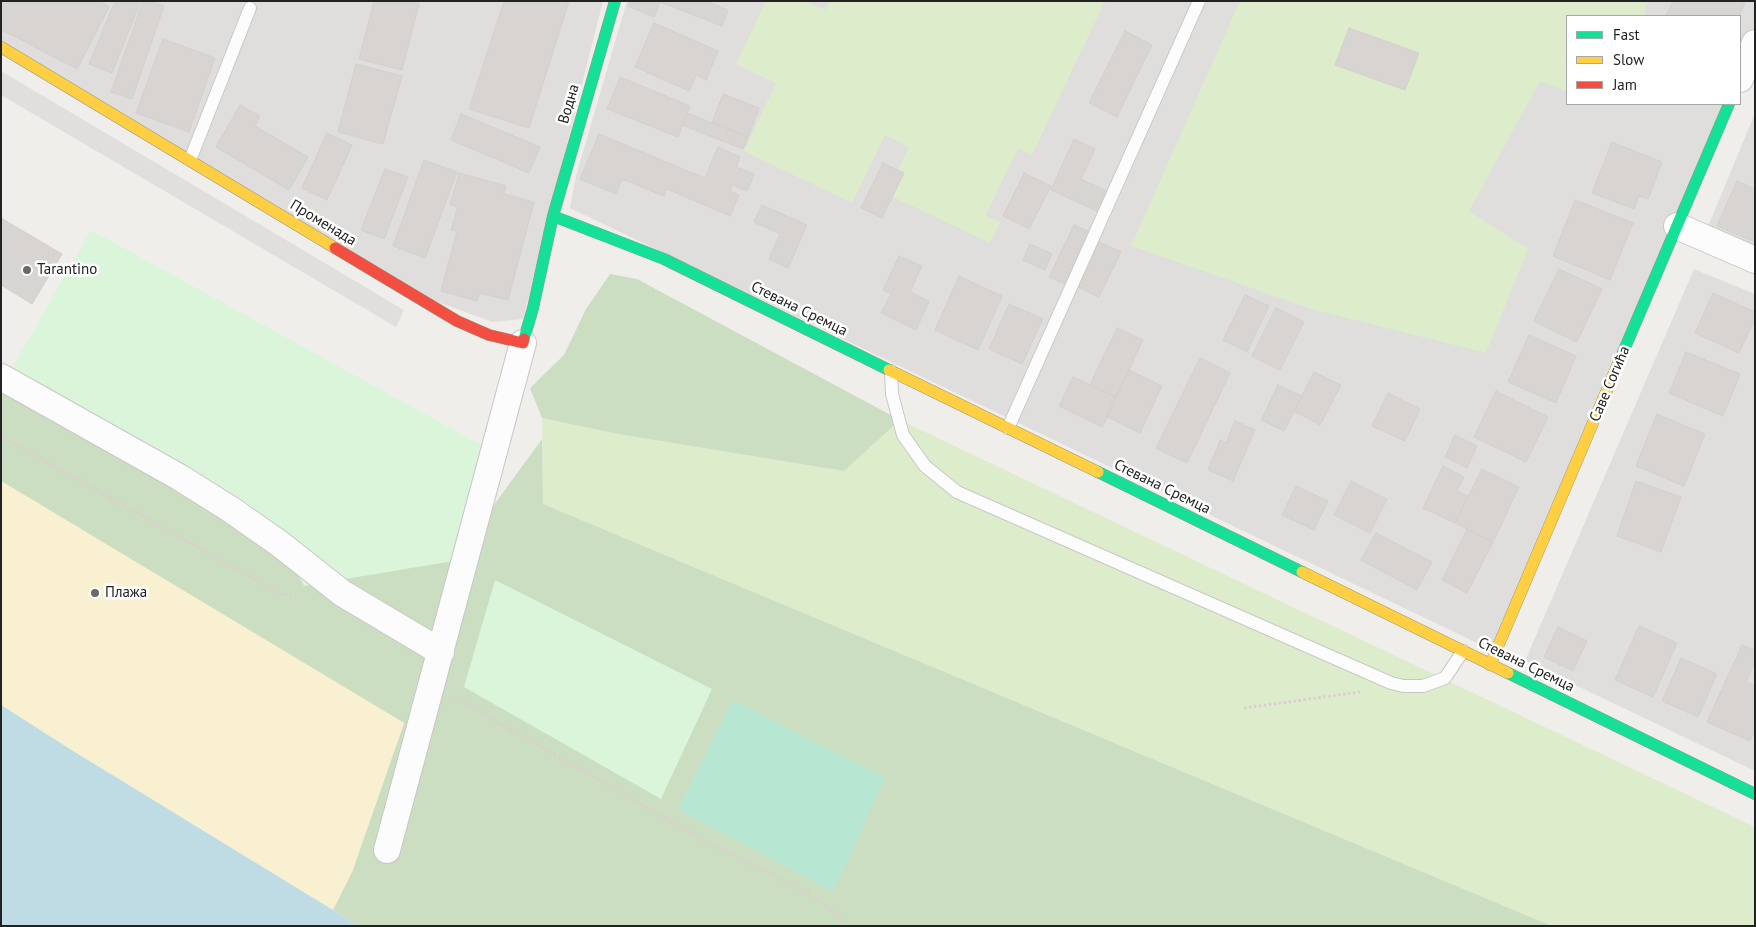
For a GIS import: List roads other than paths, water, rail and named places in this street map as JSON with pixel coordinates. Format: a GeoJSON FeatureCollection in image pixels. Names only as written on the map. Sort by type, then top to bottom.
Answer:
{"type":"FeatureCollection","features":[{"type":"Feature","properties":{"kind":"street","name":"Водна"},"geometry":{"type":"LineString","coordinates":[[553,216],[615,1]]}},
{"type":"Feature","properties":{"kind":"street"},"geometry":{"type":"LineString","coordinates":[[1741,76],[1755,43]]}},
{"type":"Feature","properties":{"kind":"street","name":"Променада"},"geometry":{"type":"LineString","coordinates":[[1,46],[457,321],[489,335],[523,343]]}},
{"type":"Feature","properties":{"kind":"street","name":"Саве Согића"},"geometry":{"type":"LineString","coordinates":[[1490,665],[1729,105]]}},
{"type":"Feature","properties":{"kind":"street"},"geometry":{"type":"LineString","coordinates":[[388,850],[533,308],[553,216]]}},
{"type":"Feature","properties":{"kind":"street","name":"Стевана Сремца"},"geometry":{"type":"LineString","coordinates":[[553,216],[664,259],[1755,794]]}},
{"type":"Feature","properties":{"kind":"street"},"geometry":{"type":"LineString","coordinates":[[1677,226],[1755,260]]}},
{"type":"Feature","properties":{"kind":"street"},"geometry":{"type":"LineString","coordinates":[[1,377],[179,477],[280,544],[342,593],[441,652]]}},
{"type":"Feature","properties":{"kind":"lane"},"geometry":{"type":"LineString","coordinates":[[1008,428],[1199,1]]}},
{"type":"Feature","properties":{"kind":"lane"},"geometry":{"type":"LineString","coordinates":[[190,160],[250,8]]}},
{"type":"Feature","properties":{"kind":"lane"},"geometry":{"type":"LineString","coordinates":[[891,371],[892,394],[903,436],[925,466],[957,492],[1403,686],[1423,686],[1445,678],[1463,651]]}},
{"type":"Feature","properties":{"kind":"water"},"geometry":{"type":"Polygon","coordinates":[[[1,705],[73,751],[359,926],[1,926],[1,705]]]}},
{"type":"Feature","properties":{"kind":"place","name":"Tarantino"},"geometry":{"type":"Point","coordinates":[27,270]}},
{"type":"Feature","properties":{"kind":"place","name":"Плажа"},"geometry":{"type":"Point","coordinates":[95,593]}}]}
